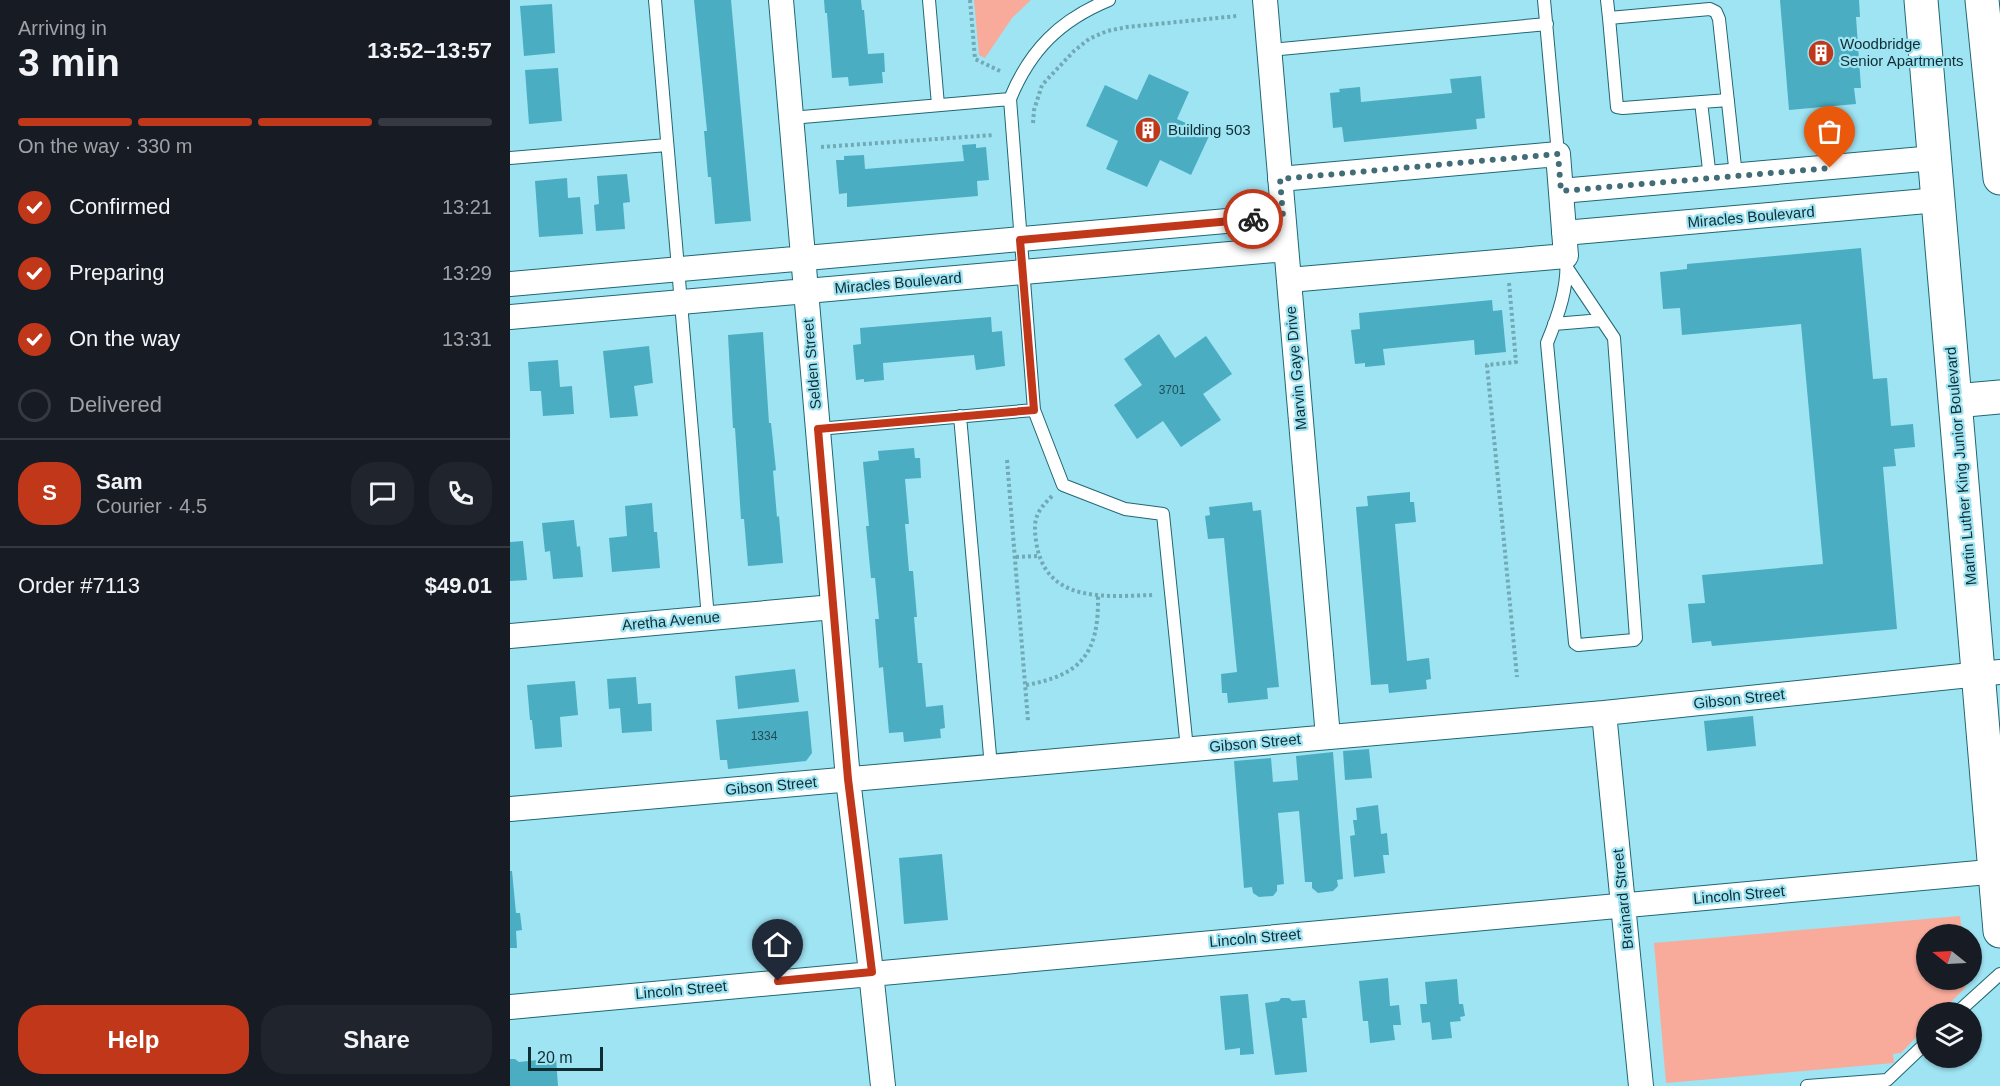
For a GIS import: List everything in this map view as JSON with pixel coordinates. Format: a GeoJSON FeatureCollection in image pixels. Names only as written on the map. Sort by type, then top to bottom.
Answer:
{"type":"FeatureCollection","features":[{"type":"Feature","properties":{"kind":"main road","name":"Martin Luther King Junior Boulevard"},"geometry":{"type":"LineString","coordinates":[[1921,0],[1955,401],[1989,673],[2000,931]]}},
{"type":"Feature","properties":{"kind":"main road"},"geometry":{"type":"LineString","coordinates":[[1982,0],[2000,178]]}},
{"type":"Feature","properties":{"kind":"main road"},"geometry":{"type":"LineString","coordinates":[[1955,401],[2000,397]]}},
{"type":"Feature","properties":{"kind":"street","name":"Selden Street"},"geometry":{"type":"LineString","coordinates":[[781,0],[848,779],[872,972],[883,1086]]}},
{"type":"Feature","properties":{"kind":"street","name":"Marvin Gaye Drive"},"geometry":{"type":"LineString","coordinates":[[1265,0],[1328,737]]}},
{"type":"Feature","properties":{"kind":"street"},"geometry":{"type":"LineString","coordinates":[[1280,179],[1558,154],[1566,252]]}},
{"type":"Feature","properties":{"kind":"street"},"geometry":{"type":"LineString","coordinates":[[1561,191],[1934,158]]}},
{"type":"Feature","properties":{"kind":"street","name":"Miracles Boulevard"},"geometry":{"type":"LineString","coordinates":[[1289,280],[1566,252],[1938,200]]}},
{"type":"Feature","properties":{"kind":"street"},"geometry":{"type":"LineString","coordinates":[[510,284],[1283,216]]}},
{"type":"Feature","properties":{"kind":"street","name":"Miracles Boulevard"},"geometry":{"type":"LineString","coordinates":[[510,317],[1286,249]]}},
{"type":"Feature","properties":{"kind":"street","name":"Aretha Avenue"},"geometry":{"type":"LineString","coordinates":[[510,636],[833,607]]}},
{"type":"Feature","properties":{"kind":"street","name":"Gibson Street"},"geometry":{"type":"LineString","coordinates":[[510,809],[1604,713],[1989,673]]}},
{"type":"Feature","properties":{"kind":"street","name":"Brainard Street"},"geometry":{"type":"LineString","coordinates":[[1604,713],[1641,1086]]}},
{"type":"Feature","properties":{"kind":"street","name":"Lincoln Street"},"geometry":{"type":"LineString","coordinates":[[510,1007],[872,972],[1997,871]]}},
{"type":"Feature","properties":{"kind":"lane"},"geometry":{"type":"LineString","coordinates":[[655,0],[708,618]]}},
{"type":"Feature","properties":{"kind":"lane"},"geometry":{"type":"LineString","coordinates":[[929,0],[938,105]]}},
{"type":"Feature","properties":{"kind":"lane"},"geometry":{"type":"LineString","coordinates":[[1109,0],[1084,10],[1057,29],[1027,63],[1010,99],[1034,410],[1063,485],[1125,509],[1163,514],[1187,749]]}},
{"type":"Feature","properties":{"kind":"lane"},"geometry":{"type":"LineString","coordinates":[[1545,0],[1558,154]]}},
{"type":"Feature","properties":{"kind":"lane"},"geometry":{"type":"LineString","coordinates":[[1607,0],[1617,107],[1728,100]]}},
{"type":"Feature","properties":{"kind":"lane"},"geometry":{"type":"LineString","coordinates":[[1609,18],[1710,9],[1716,12],[1719,19],[1736,176]]}},
{"type":"Feature","properties":{"kind":"lane"},"geometry":{"type":"LineString","coordinates":[[1269,50],[1547,24]]}},
{"type":"Feature","properties":{"kind":"lane"},"geometry":{"type":"LineString","coordinates":[[791,118],[1010,99]]}},
{"type":"Feature","properties":{"kind":"lane"},"geometry":{"type":"LineString","coordinates":[[1701,102],[1710,178]]}},
{"type":"Feature","properties":{"kind":"lane"},"geometry":{"type":"LineString","coordinates":[[510,158],[667,145]]}},
{"type":"Feature","properties":{"kind":"lane"},"geometry":{"type":"LineString","coordinates":[[1566,252],[1614,338],[1636,638],[1634,640],[1578,645],[1575,643],[1547,343],[1560,309],[1566,252]]}},
{"type":"Feature","properties":{"kind":"lane"},"geometry":{"type":"LineString","coordinates":[[1554,324],[1602,320]]}},
{"type":"Feature","properties":{"kind":"lane"},"geometry":{"type":"LineString","coordinates":[[818,429],[1034,410]]}},
{"type":"Feature","properties":{"kind":"lane"},"geometry":{"type":"LineString","coordinates":[[960,416],[991,766]]}},
{"type":"Feature","properties":{"kind":"lane"},"geometry":{"type":"LineString","coordinates":[[1970,1002],[2000,974]]}},
{"type":"Feature","properties":{"kind":"lane"},"geometry":{"type":"LineString","coordinates":[[1807,1086],[1887,1080],[1916,1052]]}},
{"type":"Feature","properties":{"kind":"path"},"geometry":{"type":"LineString","coordinates":[[969,0],[975,58],[1006,74]]}},
{"type":"Feature","properties":{"kind":"path"},"geometry":{"type":"LineString","coordinates":[[1032,127],[1034,110],[1042,85],[1074,51],[1089,39],[1127,27],[1238,16]]}},
{"type":"Feature","properties":{"kind":"path"},"geometry":{"type":"LineString","coordinates":[[821,147],[997,135]]}},
{"type":"Feature","properties":{"kind":"path"},"geometry":{"type":"LineString","coordinates":[[1508,278],[1516,362],[1487,365],[1517,677]]}},
{"type":"Feature","properties":{"kind":"path"},"geometry":{"type":"LineString","coordinates":[[1007,460],[1028,721]]}},
{"type":"Feature","properties":{"kind":"path"},"geometry":{"type":"LineString","coordinates":[[1063,485],[1042,506],[1034,524],[1038,556],[1053,579],[1071,591],[1098,596],[1171,595]]}},
{"type":"Feature","properties":{"kind":"path"},"geometry":{"type":"LineString","coordinates":[[1016,557],[1038,556]]}},
{"type":"Feature","properties":{"kind":"path"},"geometry":{"type":"LineString","coordinates":[[1026,686],[1052,681],[1075,669],[1090,647],[1099,621],[1098,596]]}},
{"type":"Feature","properties":{"kind":"shaded area"},"geometry":{"type":"Polygon","coordinates":[[[974,0],[1031,0],[1012,18],[985,58],[979,55],[974,0]]]}},
{"type":"Feature","properties":{"kind":"shaded area"},"geometry":{"type":"Polygon","coordinates":[[[1960,916],[1961,924],[1916,924],[1916,990],[1963,990],[1951,1002],[1916,1002],[1916,1037],[1901,1053],[1893,1054],[1894,1063],[1666,1083],[1654,943],[1960,916]]]}},
{"type":"Feature","properties":{"kind":"building"},"geometry":{"type":"Polygon","coordinates":[[[694,0],[731,0],[751,221],[715,224],[711,177],[708,177],[704,131],[707,131],[694,0]]]}},
{"type":"Feature","properties":{"kind":"building"},"geometry":{"type":"Polygon","coordinates":[[[824,0],[861,0],[868,54],[884,53],[883,83],[849,86],[848,77],[832,78],[824,0]]]}},
{"type":"Feature","properties":{"kind":"building","name":"Woodbridge Senior Apartments"},"geometry":{"type":"Polygon","coordinates":[[[1780,0],[1859,0],[1860,17],[1856,17],[1861,88],[1854,88],[1856,104],[1789,110],[1780,0]]]}},
{"type":"Feature","properties":{"kind":"building"},"geometry":{"type":"Polygon","coordinates":[[[552,4],[555,53],[524,56],[520,6],[552,4]]]}},
{"type":"Feature","properties":{"kind":"building"},"geometry":{"type":"Polygon","coordinates":[[[558,68],[562,121],[529,124],[525,70],[558,68]]]}},
{"type":"Feature","properties":{"kind":"building","name":"Building 503"},"geometry":{"type":"Polygon","coordinates":[[[1149,74],[1189,92],[1177,119],[1210,134],[1191,175],[1160,160],[1147,187],[1106,169],[1118,141],[1086,126],[1105,85],[1137,100],[1149,74]]]}},
{"type":"Feature","properties":{"kind":"building"},"geometry":{"type":"Polygon","coordinates":[[[1481,76],[1485,118],[1476,119],[1477,129],[1344,142],[1342,127],[1333,128],[1330,93],[1340,92],[1339,89],[1360,87],[1361,102],[1452,93],[1450,79],[1481,76]]]}},
{"type":"Feature","properties":{"kind":"building"},"geometry":{"type":"Polygon","coordinates":[[[976,144],[976,148],[986,147],[989,180],[977,181],[978,196],[847,207],[847,193],[839,194],[836,160],[844,160],[844,156],[864,155],[865,169],[964,161],[962,145],[976,144]]]}},
{"type":"Feature","properties":{"kind":"building"},"geometry":{"type":"Polygon","coordinates":[[[627,174],[630,202],[623,203],[625,229],[596,231],[594,205],[599,204],[597,176],[627,174]]]}},
{"type":"Feature","properties":{"kind":"building"},"geometry":{"type":"Polygon","coordinates":[[[567,178],[568,198],[580,197],[583,234],[539,237],[535,181],[567,178]]]}},
{"type":"Feature","properties":{"kind":"building"},"geometry":{"type":"Polygon","coordinates":[[[1861,248],[1873,379],[1887,378],[1891,426],[1913,424],[1915,447],[1894,449],[1896,466],[1883,467],[1897,629],[1712,646],[1711,641],[1692,643],[1688,604],[1705,603],[1702,575],[1823,564],[1801,324],[1682,335],[1680,308],[1663,309],[1660,272],[1687,269],[1687,264],[1861,248]]]}},
{"type":"Feature","properties":{"kind":"building"},"geometry":{"type":"Polygon","coordinates":[[[1492,300],[1493,311],[1502,310],[1506,352],[1475,355],[1474,340],[1383,349],[1385,365],[1365,367],[1365,363],[1355,364],[1351,330],[1360,329],[1359,313],[1492,300]]]}},
{"type":"Feature","properties":{"kind":"building"},"geometry":{"type":"Polygon","coordinates":[[[991,317],[992,332],[1002,331],[1005,366],[976,370],[974,355],[883,363],[884,380],[864,382],[864,379],[856,380],[853,345],[861,344],[860,328],[991,317]]]}},
{"type":"Feature","properties":{"kind":"building"},"geometry":{"type":"Polygon","coordinates":[[[763,332],[769,423],[771,423],[776,470],[773,471],[783,563],[748,566],[744,519],[741,519],[735,428],[733,428],[728,335],[763,332]]]}},
{"type":"Feature","properties":{"kind":"building"},"geometry":{"type":"Polygon","coordinates":[[[1159,334],[1175,358],[1206,336],[1232,374],[1203,394],[1221,420],[1181,447],[1163,421],[1137,439],[1114,405],[1142,385],[1124,359],[1159,334]]]}},
{"type":"Feature","properties":{"kind":"building"},"geometry":{"type":"Polygon","coordinates":[[[649,346],[653,383],[634,386],[638,416],[610,418],[603,351],[649,346]]]}},
{"type":"Feature","properties":{"kind":"building"},"geometry":{"type":"Polygon","coordinates":[[[558,360],[560,387],[572,386],[574,414],[543,416],[541,391],[530,391],[528,362],[558,360]]]}},
{"type":"Feature","properties":{"kind":"building"},"geometry":{"type":"Polygon","coordinates":[[[914,448],[915,458],[920,458],[921,478],[905,479],[909,524],[905,524],[909,571],[913,571],[918,663],[922,663],[926,707],[943,705],[945,728],[940,729],[941,738],[904,742],[903,732],[889,733],[883,667],[879,668],[875,619],[879,619],[875,578],[871,578],[863,462],[879,460],[878,451],[914,448]]]}},
{"type":"Feature","properties":{"kind":"building"},"geometry":{"type":"Polygon","coordinates":[[[1410,492],[1410,502],[1414,502],[1416,522],[1395,524],[1407,661],[1429,658],[1431,679],[1426,680],[1427,689],[1389,693],[1388,684],[1371,685],[1356,507],[1368,506],[1367,496],[1410,492]]]}},
{"type":"Feature","properties":{"kind":"building"},"geometry":{"type":"Polygon","coordinates":[[[1252,502],[1253,511],[1261,510],[1279,687],[1267,688],[1268,699],[1228,703],[1227,693],[1222,693],[1221,674],[1237,672],[1224,538],[1208,539],[1205,516],[1210,515],[1209,507],[1252,502]]]}},
{"type":"Feature","properties":{"kind":"building"},"geometry":{"type":"Polygon","coordinates":[[[652,503],[660,568],[612,572],[609,538],[627,536],[625,506],[652,503]]]}},
{"type":"Feature","properties":{"kind":"building"},"geometry":{"type":"Polygon","coordinates":[[[574,520],[577,547],[580,546],[583,577],[553,579],[550,551],[545,552],[542,523],[574,520]]]}},
{"type":"Feature","properties":{"kind":"building"},"geometry":{"type":"Polygon","coordinates":[[[523,541],[527,580],[510,581],[510,542],[523,541]]]}},
{"type":"Feature","properties":{"kind":"building"},"geometry":{"type":"Polygon","coordinates":[[[795,669],[799,702],[738,709],[735,676],[795,669]]]}},
{"type":"Feature","properties":{"kind":"building"},"geometry":{"type":"Polygon","coordinates":[[[636,677],[638,704],[651,703],[652,731],[622,733],[620,708],[609,709],[607,679],[636,677]]]}},
{"type":"Feature","properties":{"kind":"building"},"geometry":{"type":"Polygon","coordinates":[[[575,681],[578,715],[560,717],[562,747],[535,749],[527,685],[575,681]]]}},
{"type":"Feature","properties":{"kind":"building"},"geometry":{"type":"Polygon","coordinates":[[[808,711],[812,753],[806,761],[728,769],[727,760],[720,760],[716,720],[808,711]]]}},
{"type":"Feature","properties":{"kind":"building"},"geometry":{"type":"Polygon","coordinates":[[[1753,716],[1756,746],[1707,751],[1704,721],[1753,716]]]}},
{"type":"Feature","properties":{"kind":"building"},"geometry":{"type":"Polygon","coordinates":[[[1369,749],[1372,778],[1345,780],[1343,751],[1369,749]]]}},
{"type":"Feature","properties":{"kind":"building"},"geometry":{"type":"Polygon","coordinates":[[[1333,752],[1343,879],[1337,880],[1338,886],[1333,891],[1318,893],[1312,888],[1312,882],[1305,882],[1299,811],[1278,813],[1284,884],[1277,885],[1277,891],[1273,896],[1259,897],[1253,893],[1252,887],[1244,888],[1234,761],[1271,758],[1273,782],[1298,780],[1296,756],[1333,752]]]}},
{"type":"Feature","properties":{"kind":"building"},"geometry":{"type":"Polygon","coordinates":[[[1378,805],[1381,834],[1387,833],[1389,855],[1383,855],[1385,873],[1354,877],[1350,836],[1355,835],[1353,820],[1357,820],[1356,808],[1378,805]]]}},
{"type":"Feature","properties":{"kind":"building"},"geometry":{"type":"Polygon","coordinates":[[[942,854],[948,920],[904,924],[899,858],[942,854]]]}},
{"type":"Feature","properties":{"kind":"building"},"geometry":{"type":"Polygon","coordinates":[[[510,871],[512,871],[516,913],[520,913],[522,930],[516,931],[517,948],[510,948],[510,871]]]}},
{"type":"Feature","properties":{"kind":"building"},"geometry":{"type":"Polygon","coordinates":[[[1388,978],[1390,1006],[1399,1005],[1401,1025],[1393,1025],[1395,1040],[1370,1043],[1368,1021],[1363,1021],[1359,981],[1388,978]]]}},
{"type":"Feature","properties":{"kind":"building"},"geometry":{"type":"Polygon","coordinates":[[[1457,979],[1459,1004],[1463,1004],[1465,1016],[1460,1017],[1461,1021],[1450,1022],[1452,1038],[1432,1040],[1430,1022],[1422,1023],[1420,1004],[1427,1004],[1425,982],[1457,979]]]}},
{"type":"Feature","properties":{"kind":"building"},"geometry":{"type":"Polygon","coordinates":[[[1248,994],[1254,1054],[1240,1055],[1240,1048],[1225,1050],[1220,996],[1248,994]]]}},
{"type":"Feature","properties":{"kind":"building"},"geometry":{"type":"Polygon","coordinates":[[[1281,998],[1289,998],[1292,1001],[1305,1000],[1307,1018],[1302,1018],[1307,1072],[1275,1075],[1265,1003],[1279,1001],[1281,998]]]}},
{"type":"Feature","properties":{"kind":"building"},"geometry":{"type":"Polygon","coordinates":[[[556,1058],[558,1086],[510,1086],[510,1059],[519,1062],[556,1058]]]}},
{"type":"Feature","properties":{"kind":"way so far"},"geometry":{"type":"LineString","coordinates":[[1253,219],[1283,216],[1280,179],[1352,172],[1558,154],[1561,191],[1830,168]]}},
{"type":"Feature","properties":{"kind":"place","name":"Woodbridge Senior Apartments"},"geometry":{"type":"Point","coordinates":[1821,53]}},
{"type":"Feature","properties":{"kind":"place","name":"Building 503"},"geometry":{"type":"Point","coordinates":[1148,130]}},
{"type":"Feature","properties":{"kind":"route"},"geometry":{"type":"LineString","coordinates":[[778,981],[872,972],[848,779],[818,429],[1034,410],[1020,240],[1253,219]]}}]}
